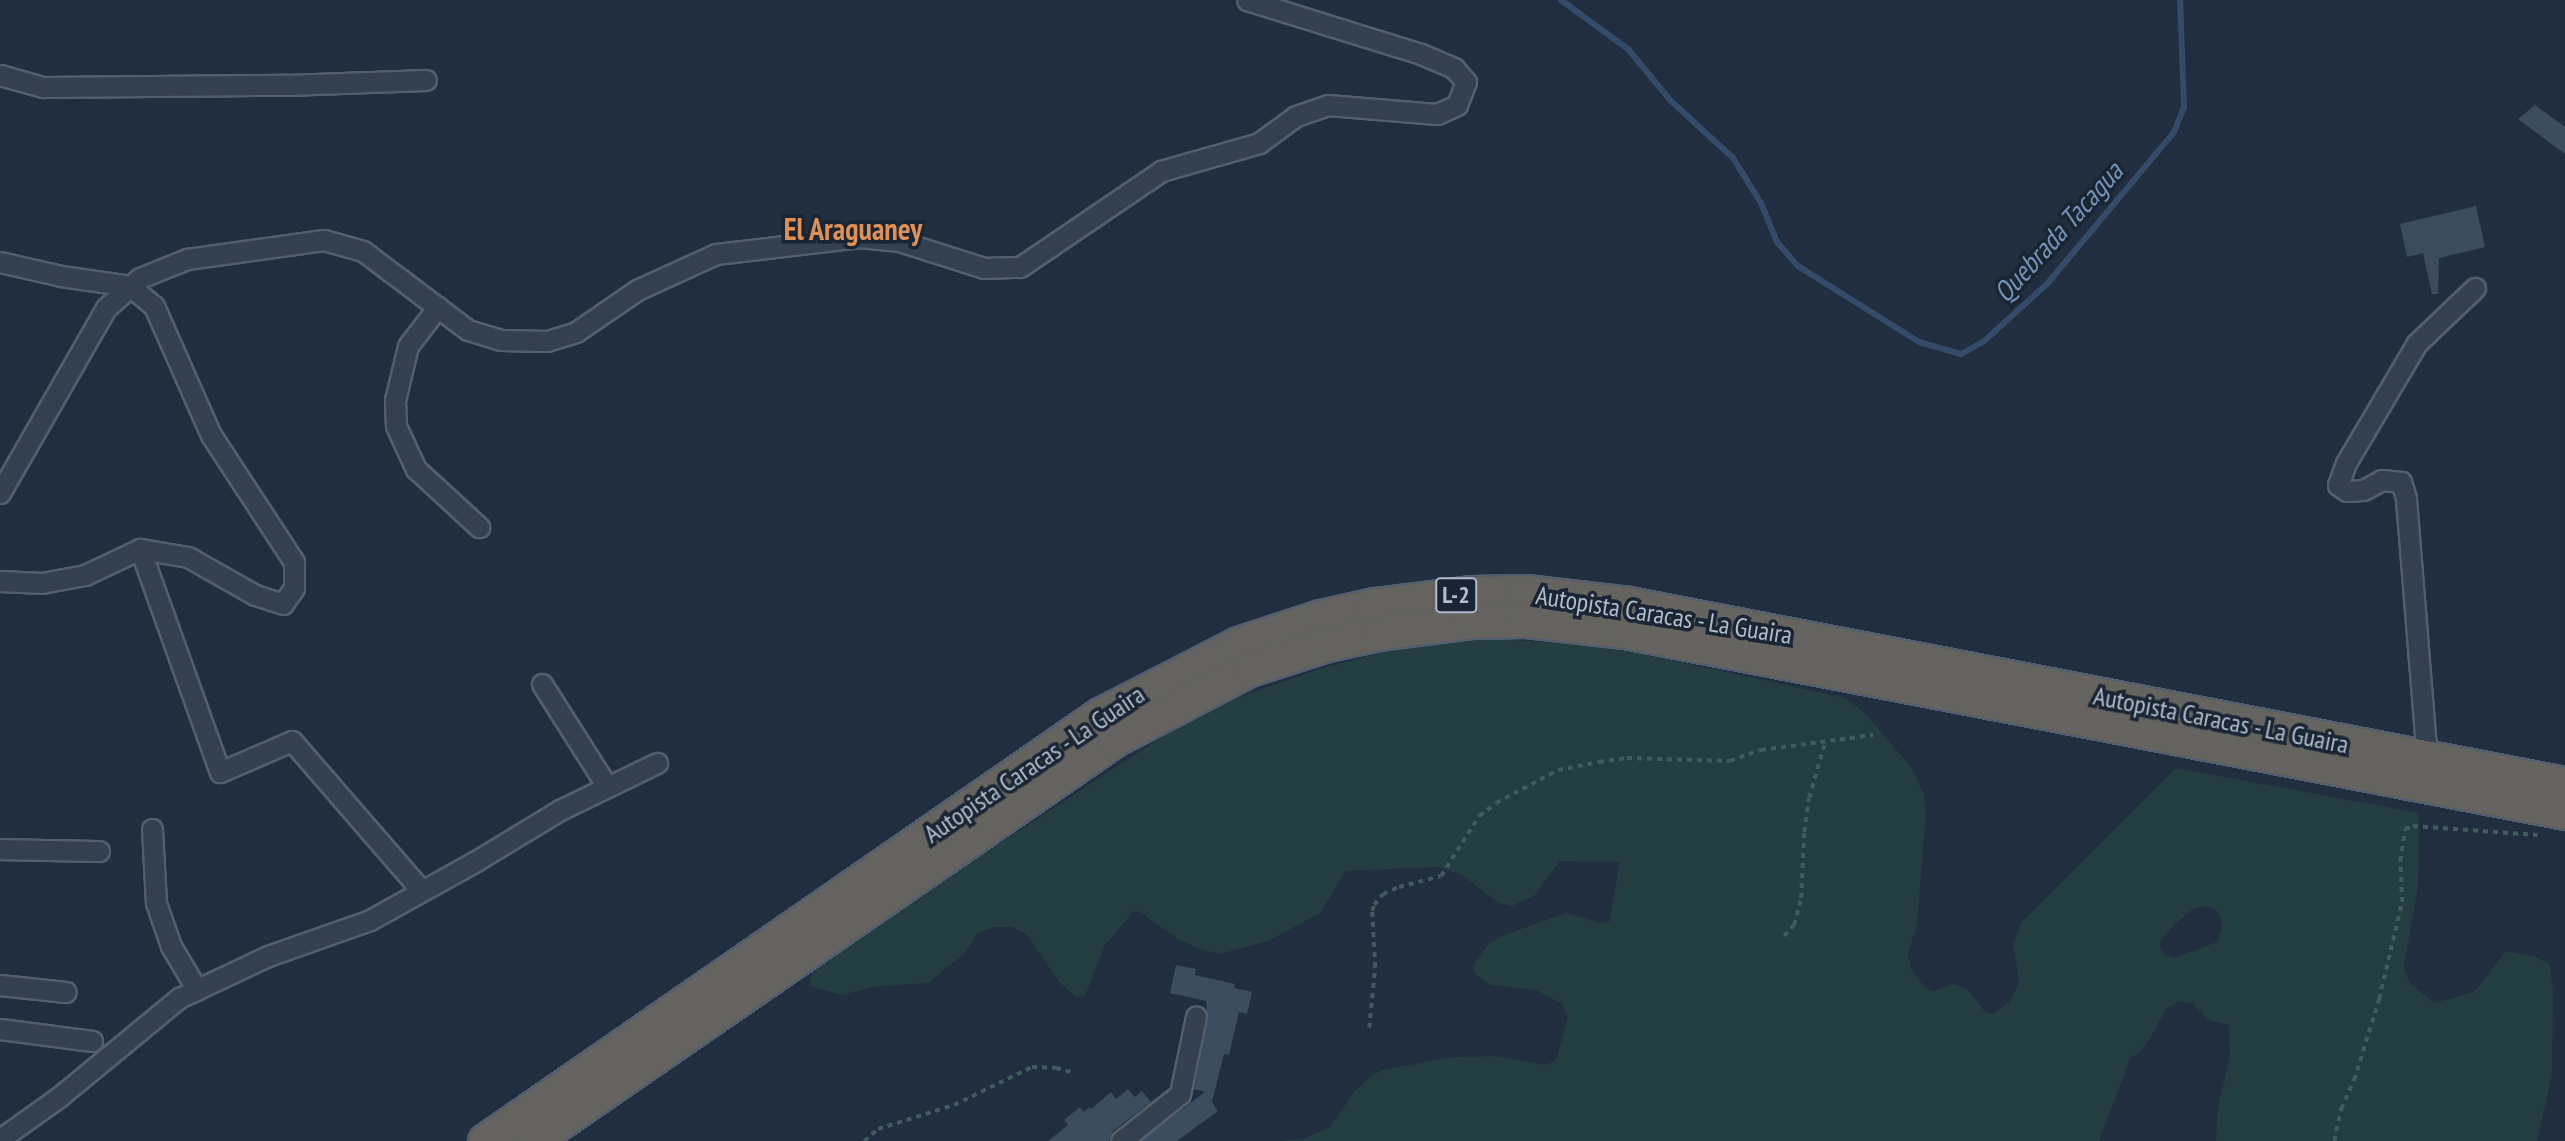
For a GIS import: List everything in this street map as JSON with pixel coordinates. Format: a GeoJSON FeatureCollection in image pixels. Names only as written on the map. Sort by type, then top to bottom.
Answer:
{"type":"FeatureCollection","features":[{"type":"Feature","properties":{"kind":"highway","name":"Autopista Caracas - La Guaira"},"geometry":{"type":"LineString","coordinates":[[485,1141],[1100,715],[1238,644],[1320,617],[1374,605],[1470,593],[1526,592],[1603,600],[2427,760],[2565,784]]}},
{"type":"Feature","properties":{"kind":"highway","name":"Autopista Caracas - La Guaira"},"geometry":{"type":"LineString","coordinates":[[532,1141],[1124,733],[1249,669],[1327,644],[1379,633],[1471,621],[1526,620],[1624,631],[2565,812]]}},
{"type":"Feature","properties":{"kind":"street"},"geometry":{"type":"LineString","coordinates":[[0,493],[106,308],[139,278],[187,259],[324,240],[363,250],[468,330],[500,340],[547,341],[576,332],[637,289],[716,254],[860,237],[899,241],[984,268],[1020,267],[1161,171],[1259,143],[1296,116],[1328,105],[1437,114],[1457,106],[1466,82],[1454,68],[1422,54],[1247,0]]}},
{"type":"Feature","properties":{"kind":"street"},"geometry":{"type":"LineString","coordinates":[[0,75],[43,87],[287,85],[426,80]]}},
{"type":"Feature","properties":{"kind":"street"},"geometry":{"type":"LineString","coordinates":[[0,262],[61,276],[130,286],[154,306],[211,435],[294,562],[294,588],[283,604],[255,595],[188,557],[140,548],[85,575],[42,583],[0,581]]}},
{"type":"Feature","properties":{"kind":"street"},"geometry":{"type":"LineString","coordinates":[[2427,760],[2406,498],[2401,482],[2382,480],[2355,491],[2347,491],[2339,485],[2346,463],[2417,343],[2475,288]]}},
{"type":"Feature","properties":{"kind":"street"},"geometry":{"type":"LineString","coordinates":[[438,307],[408,346],[395,400],[396,425],[416,469],[479,527]]}},
{"type":"Feature","properties":{"kind":"street"},"geometry":{"type":"LineString","coordinates":[[140,548],[220,772],[292,741],[422,891]]}},
{"type":"Feature","properties":{"kind":"street"},"geometry":{"type":"LineString","coordinates":[[542,684],[606,785]]}},
{"type":"Feature","properties":{"kind":"street"},"geometry":{"type":"LineString","coordinates":[[0,1139],[59,1097],[179,998],[268,956],[370,920],[606,785],[657,763]]}},
{"type":"Feature","properties":{"kind":"street"},"geometry":{"type":"LineString","coordinates":[[152,830],[156,903],[171,946],[197,990]]}},
{"type":"Feature","properties":{"kind":"street"},"geometry":{"type":"LineString","coordinates":[[0,849],[99,851]]}},
{"type":"Feature","properties":{"kind":"street"},"geometry":{"type":"LineString","coordinates":[[0,985],[66,992]]}},
{"type":"Feature","properties":{"kind":"street"},"geometry":{"type":"LineString","coordinates":[[1121,1141],[1180,1094],[1196,1017]]}},
{"type":"Feature","properties":{"kind":"street"},"geometry":{"type":"LineString","coordinates":[[0,1029],[92,1041]]}},
{"type":"Feature","properties":{"kind":"path"},"geometry":{"type":"LineString","coordinates":[[1369,1028],[1375,967],[1371,911],[1374,905],[1383,894],[1399,887],[1441,876],[1479,816],[1496,803],[1558,770],[1598,762],[1627,758],[1730,761],[1761,750],[1873,735]]}},
{"type":"Feature","properties":{"kind":"path"},"geometry":{"type":"LineString","coordinates":[[1784,936],[1794,925],[1801,898],[1804,832],[1809,798],[1825,742]]}},
{"type":"Feature","properties":{"kind":"path"},"geometry":{"type":"LineString","coordinates":[[2334,1141],[2341,1109],[2354,1080],[2379,999],[2402,902],[2400,861],[2405,829],[2413,826],[2539,835]]}},
{"type":"Feature","properties":{"kind":"path"},"geometry":{"type":"LineString","coordinates":[[864,1141],[878,1129],[954,1105],[1032,1067],[1056,1068],[1075,1073]]}},
{"type":"Feature","properties":{"kind":"green space"},"geometry":{"type":"Polygon","coordinates":[[[1492,638],[1618,648],[1845,698],[1864,712],[1912,768],[1924,795],[1926,813],[1917,925],[1908,953],[1911,968],[1925,988],[1934,991],[1953,984],[1959,986],[1970,992],[1985,1012],[1993,1014],[2010,1001],[2017,988],[2019,980],[2013,944],[2021,923],[2176,768],[2419,813],[2418,886],[2404,967],[2410,983],[2434,1003],[2474,992],[2506,951],[2537,957],[2550,965],[2553,991],[2552,1075],[2537,1141],[2216,1141],[2217,1115],[2230,1054],[2229,1025],[2209,1020],[2192,1003],[2179,1001],[2166,1009],[2149,1040],[2139,1053],[2131,1057],[2099,1141],[1279,1141],[1302,1139],[1329,1128],[1356,1090],[1373,1074],[1386,1069],[1454,1057],[1495,1056],[1545,1065],[1553,1062],[1557,1057],[1568,1016],[1562,1004],[1536,990],[1490,985],[1476,975],[1474,963],[1489,943],[1566,913],[1600,923],[1609,922],[1620,862],[1560,861],[1535,895],[1512,906],[1499,903],[1462,875],[1439,867],[1346,871],[1320,913],[1268,941],[1220,954],[1178,939],[1140,912],[1134,911],[1105,945],[1085,996],[1076,997],[1061,984],[1026,934],[1012,927],[995,927],[978,933],[965,953],[928,983],[872,987],[842,995],[809,986],[812,972],[939,883],[1168,733],[1219,704],[1322,668],[1388,651],[1447,641],[1492,638]],[[2209,906],[2193,909],[2175,924],[2162,939],[2160,946],[2165,955],[2175,958],[2217,942],[2222,928],[2221,918],[2215,909],[2209,906]]]}},
{"type":"Feature","properties":{"kind":"building"},"geometry":{"type":"Polygon","coordinates":[[[2535,105],[2565,127],[2565,154],[2518,119],[2535,105]]]}},
{"type":"Feature","properties":{"kind":"building"},"geometry":{"type":"Polygon","coordinates":[[[2476,206],[2485,247],[2439,258],[2438,294],[2432,294],[2423,253],[2407,257],[2400,224],[2476,206]]]}},
{"type":"Feature","properties":{"kind":"building"},"geometry":{"type":"Polygon","coordinates":[[[1176,965],[1196,969],[1195,975],[1235,984],[1234,988],[1252,992],[1247,1014],[1239,1012],[1229,1055],[1224,1054],[1212,1102],[1218,1111],[1177,1141],[1141,1141],[1205,1092],[1194,1089],[1208,1019],[1206,1001],[1170,993],[1176,965]]]}},
{"type":"Feature","properties":{"kind":"building"},"geometry":{"type":"Polygon","coordinates":[[[1128,1089],[1135,1097],[1142,1091],[1151,1102],[1113,1131],[1109,1141],[1048,1141],[1068,1125],[1064,1120],[1080,1107],[1084,1112],[1111,1092],[1116,1099],[1128,1089]]]}},
{"type":"Feature","properties":{"kind":"waterway","name":"Quebrada Tacagua"},"geometry":{"type":"LineString","coordinates":[[1561,0],[1628,49],[1670,100],[1733,158],[1761,203],[1777,242],[1798,266],[1919,342],[1961,354],[1983,342],[2047,284],[2174,132],[2184,107],[2180,0]]}},
{"type":"Feature","properties":{"kind":"district","name":"El Araguaney"},"geometry":{"type":"Point","coordinates":[853,229]}}]}
